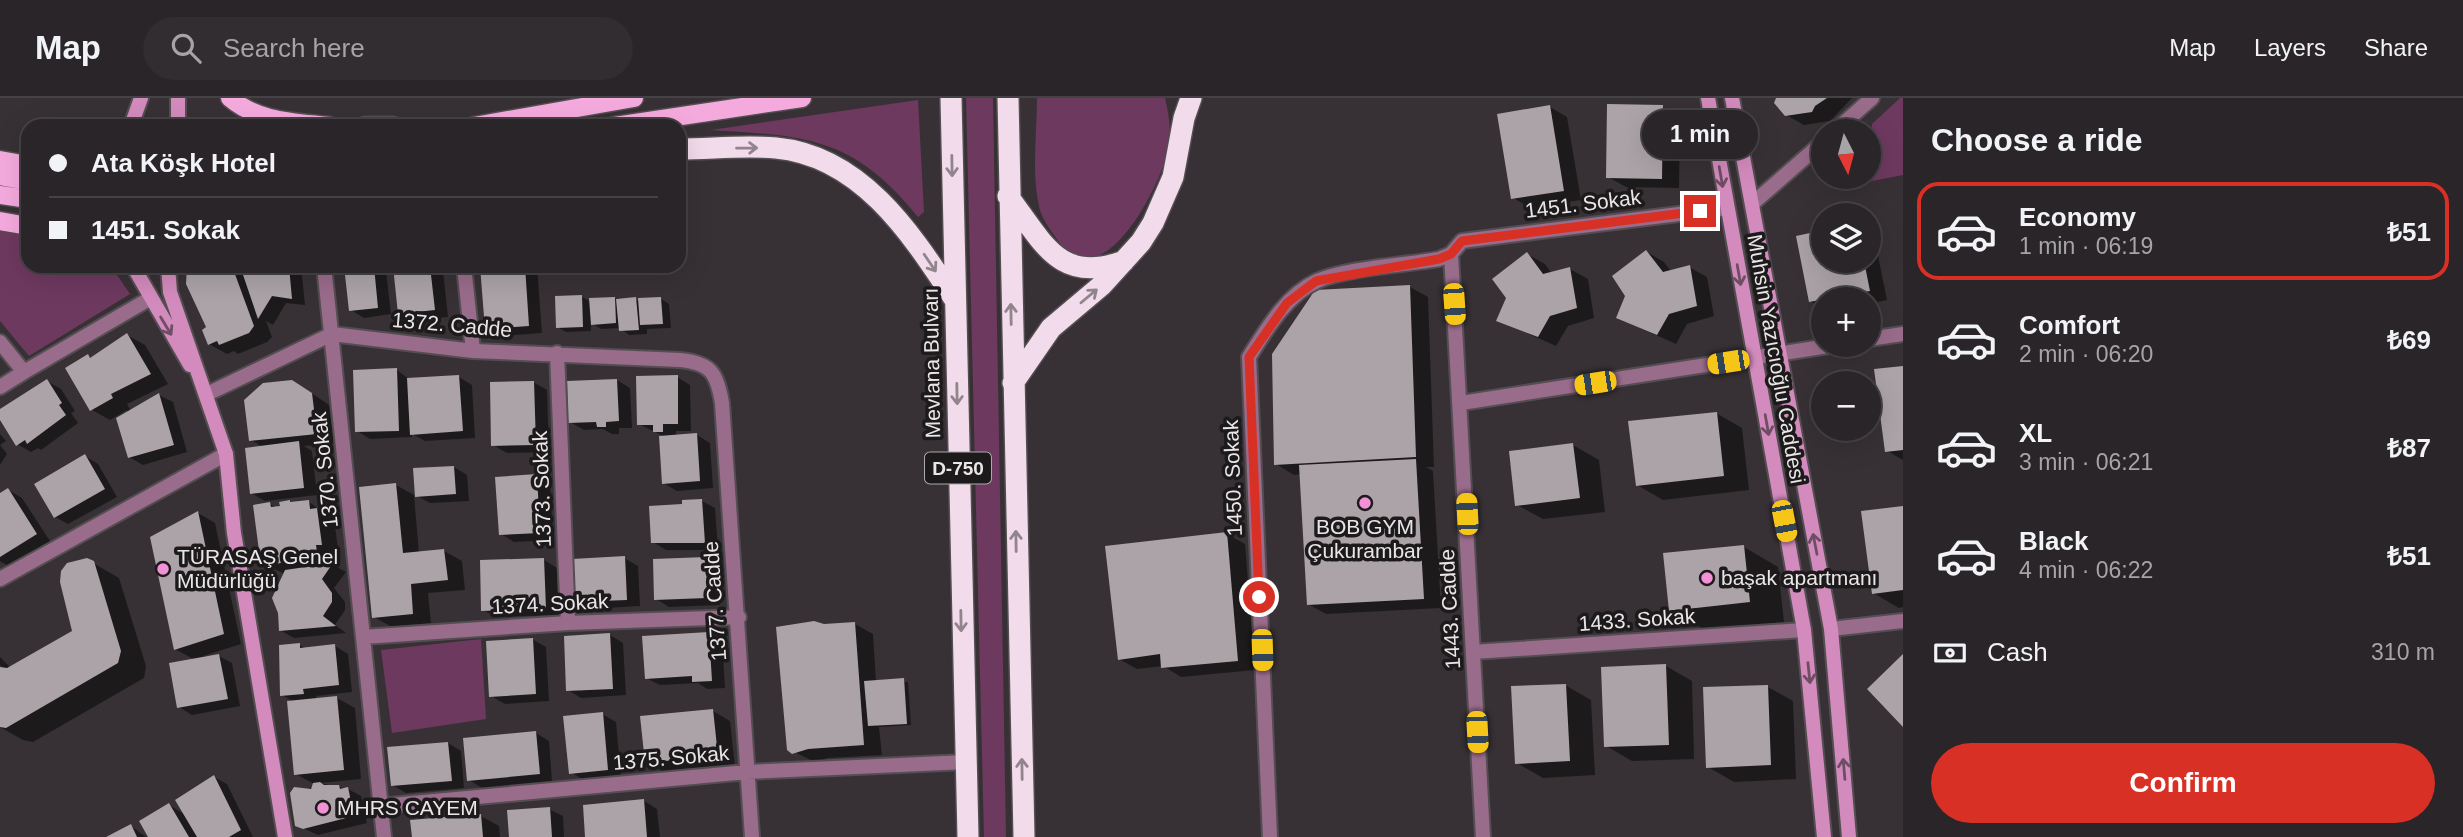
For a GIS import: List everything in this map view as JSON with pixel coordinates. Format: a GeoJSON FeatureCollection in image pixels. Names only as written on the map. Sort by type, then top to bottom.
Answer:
{"type":"FeatureCollection","features":[{"type":"Feature","properties":{"kind":"highway","name":"Mevlana Bulvarı"},"geometry":{"type":"LineString","coordinates":[[951,98],[968,837]]}},
{"type":"Feature","properties":{"kind":"highway"},"geometry":{"type":"LineString","coordinates":[[1008,98],[1008,197],[1024,837]]}},
{"type":"Feature","properties":{"kind":"highway"},"geometry":{"type":"LineString","coordinates":[[1013,383],[1051,328],[1102,285],[1141,242],[1164,200],[1177,163],[1183,105]]}},
{"type":"Feature","properties":{"kind":"highway"},"geometry":{"type":"LineString","coordinates":[[686,149],[776,148],[815,158],[850,175],[870,191],[905,229],[955,301]]}},
{"type":"Feature","properties":{"kind":"highway"},"geometry":{"type":"LineString","coordinates":[[1008,197],[1041,240],[1065,263],[1087,270],[1126,260]]}},
{"type":"Feature","properties":{"kind":"main road"},"geometry":{"type":"LineString","coordinates":[[134,119],[141,98]]}},
{"type":"Feature","properties":{"kind":"main road"},"geometry":{"type":"LineString","coordinates":[[178,98],[178,119]]}},
{"type":"Feature","properties":{"kind":"main road"},"geometry":{"type":"LineString","coordinates":[[230,98],[248,111],[272,119]]}},
{"type":"Feature","properties":{"kind":"main road"},"geometry":{"type":"LineString","coordinates":[[543,114],[561,98]]}},
{"type":"Feature","properties":{"kind":"main road"},"geometry":{"type":"LineString","coordinates":[[514,119],[634,98]]}},
{"type":"Feature","properties":{"kind":"main road"},"geometry":{"type":"LineString","coordinates":[[662,119],[802,98]]}},
{"type":"Feature","properties":{"kind":"main road","name":"Muhsin Yazıcıoğlu Caddesi"},"geometry":{"type":"LineString","coordinates":[[1708,98],[1804,629],[1824,837]]}},
{"type":"Feature","properties":{"kind":"main road","name":"Muhsin Yazıcıoğlu Caddesi"},"geometry":{"type":"LineString","coordinates":[[1732,98],[1831,629],[1849,837]]}},
{"type":"Feature","properties":{"kind":"main road"},"geometry":{"type":"LineString","coordinates":[[0,160],[21,164]]}},
{"type":"Feature","properties":{"kind":"main road"},"geometry":{"type":"LineString","coordinates":[[0,176],[21,180]]}},
{"type":"Feature","properties":{"kind":"main road"},"geometry":{"type":"LineString","coordinates":[[0,195],[21,198]]}},
{"type":"Feature","properties":{"kind":"main road"},"geometry":{"type":"LineString","coordinates":[[0,221],[21,225]]}},
{"type":"Feature","properties":{"kind":"main road"},"geometry":{"type":"LineString","coordinates":[[136,273],[149,299],[207,394]]}},
{"type":"Feature","properties":{"kind":"main road"},"geometry":{"type":"LineString","coordinates":[[169,273],[170,292],[226,454],[234,533],[282,836]]}},
{"type":"Feature","properties":{"kind":"street"},"geometry":{"type":"LineString","coordinates":[[1848,119],[1872,98]]}},
{"type":"Feature","properties":{"kind":"street"},"geometry":{"type":"LineString","coordinates":[[1752,204],[1811,152]]}},
{"type":"Feature","properties":{"kind":"street","name":"1451. Sokak"},"geometry":{"type":"LineString","coordinates":[[1451,254],[1462,241],[1727,208]]}},
{"type":"Feature","properties":{"kind":"street","name":"1443. Cadde"},"geometry":{"type":"LineString","coordinates":[[1451,254],[1483,837]]}},
{"type":"Feature","properties":{"kind":"street","name":"1450. Sokak"},"geometry":{"type":"LineString","coordinates":[[1270,837],[1249,357],[1287,303],[1316,281],[1439,259],[1451,254]]}},
{"type":"Feature","properties":{"kind":"street","name":"1370. Sokak"},"geometry":{"type":"LineString","coordinates":[[325,273],[384,837]]}},
{"type":"Feature","properties":{"kind":"street"},"geometry":{"type":"LineString","coordinates":[[465,273],[473,351]]}},
{"type":"Feature","properties":{"kind":"street"},"geometry":{"type":"LineString","coordinates":[[0,387],[149,299]]}},
{"type":"Feature","properties":{"kind":"street"},"geometry":{"type":"LineString","coordinates":[[207,394],[332,334]]}},
{"type":"Feature","properties":{"kind":"street","name":"1372. Cadde"},"geometry":{"type":"LineString","coordinates":[[332,334],[473,351],[680,360],[706,366]]}},
{"type":"Feature","properties":{"kind":"street"},"geometry":{"type":"LineString","coordinates":[[1881,337],[1903,334]]}},
{"type":"Feature","properties":{"kind":"street"},"geometry":{"type":"LineString","coordinates":[[0,342],[24,372]]}},
{"type":"Feature","properties":{"kind":"street"},"geometry":{"type":"LineString","coordinates":[[1461,403],[1811,349]]}},
{"type":"Feature","properties":{"kind":"street","name":"1373. Sokak"},"geometry":{"type":"LineString","coordinates":[[557,353],[568,623]]}},
{"type":"Feature","properties":{"kind":"street","name":"1377. Cadde"},"geometry":{"type":"LineString","coordinates":[[706,366],[715,376],[722,403],[739,617],[752,837]]}},
{"type":"Feature","properties":{"kind":"street"},"geometry":{"type":"LineString","coordinates":[[0,579],[226,454]]}},
{"type":"Feature","properties":{"kind":"street","name":"1374. Sokak"},"geometry":{"type":"LineString","coordinates":[[363,637],[568,623],[739,617]]}},
{"type":"Feature","properties":{"kind":"street"},"geometry":{"type":"LineString","coordinates":[[1831,629],[1903,621]]}},
{"type":"Feature","properties":{"kind":"street","name":"1433. Sokak"},"geometry":{"type":"LineString","coordinates":[[1473,652],[1804,629]]}},
{"type":"Feature","properties":{"kind":"street","name":"1375. Sokak"},"geometry":{"type":"LineString","coordinates":[[380,806],[747,772],[966,762]]}},
{"type":"Feature","properties":{"kind":"shaded area"},"geometry":{"type":"Polygon","coordinates":[[[966,98],[993,98],[1006,837],[984,837],[966,98]]]}},
{"type":"Feature","properties":{"kind":"shaded area"},"geometry":{"type":"Polygon","coordinates":[[[1037,98],[1165,98],[1170,124],[1168,151],[1163,168],[1127,232],[1110,248],[1093,257],[1076,256],[1059,242],[1041,214],[1035,169],[1037,98]]]}},
{"type":"Feature","properties":{"kind":"shaded area"},"geometry":{"type":"Polygon","coordinates":[[[1903,98],[1903,175],[1881,179],[1881,119],[1877,119],[1903,98]]]}},
{"type":"Feature","properties":{"kind":"shaded area"},"geometry":{"type":"Polygon","coordinates":[[[918,100],[924,212],[918,217],[872,170],[850,156],[802,139],[711,130],[918,100]]]}},
{"type":"Feature","properties":{"kind":"shaded area"},"geometry":{"type":"Polygon","coordinates":[[[0,231],[21,233],[21,273],[116,273],[130,294],[29,356],[0,321],[0,231]]]}},
{"type":"Feature","properties":{"kind":"shaded area"},"geometry":{"type":"Polygon","coordinates":[[[481,639],[486,719],[392,733],[381,650],[481,639]]]}},
{"type":"Feature","properties":{"kind":"building"},"geometry":{"type":"Polygon","coordinates":[[[1776,98],[1827,98],[1815,106],[1812,112],[1785,116],[1774,103],[1776,98]]]}},
{"type":"Feature","properties":{"kind":"building"},"geometry":{"type":"Polygon","coordinates":[[[1607,104],[1663,105],[1662,179],[1606,178],[1607,104]]]}},
{"type":"Feature","properties":{"kind":"building"},"geometry":{"type":"Polygon","coordinates":[[[1550,105],[1564,191],[1511,199],[1497,114],[1550,105]]]}},
{"type":"Feature","properties":{"kind":"building"},"geometry":{"type":"Polygon","coordinates":[[[1811,233],[1811,273],[1866,273],[1869,287],[1811,287],[1809,302],[1796,236],[1811,233]]]}},
{"type":"Feature","properties":{"kind":"building"},"geometry":{"type":"Polygon","coordinates":[[[1646,250],[1663,272],[1690,265],[1697,306],[1669,314],[1657,335],[1616,318],[1625,296],[1612,276],[1646,250]]]}},
{"type":"Feature","properties":{"kind":"building"},"geometry":{"type":"Polygon","coordinates":[[[1527,252],[1543,274],[1570,267],[1577,308],[1550,316],[1538,337],[1496,321],[1506,298],[1492,279],[1527,252]]]}},
{"type":"Feature","properties":{"kind":"building"},"geometry":{"type":"Polygon","coordinates":[[[187,273],[235,273],[254,326],[249,333],[219,345],[217,341],[208,345],[202,330],[206,327],[186,284],[187,273]]]}},
{"type":"Feature","properties":{"kind":"building"},"geometry":{"type":"Polygon","coordinates":[[[242,273],[290,273],[292,299],[272,296],[258,319],[242,273]]]}},
{"type":"Feature","properties":{"kind":"building"},"geometry":{"type":"Polygon","coordinates":[[[345,273],[375,273],[378,308],[349,311],[345,273]]]}},
{"type":"Feature","properties":{"kind":"building"},"geometry":{"type":"Polygon","coordinates":[[[394,273],[431,273],[435,310],[398,314],[394,273]]]}},
{"type":"Feature","properties":{"kind":"building"},"geometry":{"type":"Polygon","coordinates":[[[481,273],[525,273],[529,326],[485,329],[481,273]]]}},
{"type":"Feature","properties":{"kind":"building"},"geometry":{"type":"Polygon","coordinates":[[[1410,285],[1416,457],[1274,465],[1272,354],[1315,290],[1410,285]]]}},
{"type":"Feature","properties":{"kind":"building"},"geometry":{"type":"Polygon","coordinates":[[[582,295],[583,327],[556,328],[555,296],[582,295]]]}},
{"type":"Feature","properties":{"kind":"building"},"geometry":{"type":"Polygon","coordinates":[[[615,297],[616,323],[591,325],[589,298],[615,297]]]}},
{"type":"Feature","properties":{"kind":"building"},"geometry":{"type":"Polygon","coordinates":[[[636,297],[639,330],[619,331],[616,299],[636,297]]]}},
{"type":"Feature","properties":{"kind":"building"},"geometry":{"type":"Polygon","coordinates":[[[661,297],[663,324],[640,325],[638,298],[661,297]]]}},
{"type":"Feature","properties":{"kind":"building"},"geometry":{"type":"Polygon","coordinates":[[[127,333],[151,374],[111,394],[113,398],[90,411],[65,368],[88,354],[90,358],[127,333]]]}},
{"type":"Feature","properties":{"kind":"building"},"geometry":{"type":"Polygon","coordinates":[[[1903,366],[1903,450],[1885,452],[1881,422],[1881,371],[1874,369],[1903,366]]]}},
{"type":"Feature","properties":{"kind":"building"},"geometry":{"type":"Polygon","coordinates":[[[397,368],[399,431],[355,432],[353,370],[397,368]]]}},
{"type":"Feature","properties":{"kind":"building"},"geometry":{"type":"Polygon","coordinates":[[[459,375],[463,431],[410,435],[407,378],[459,375]]]}},
{"type":"Feature","properties":{"kind":"building"},"geometry":{"type":"Polygon","coordinates":[[[678,375],[678,424],[663,424],[663,432],[653,432],[653,425],[637,425],[636,376],[678,375]]]}},
{"type":"Feature","properties":{"kind":"building"},"geometry":{"type":"Polygon","coordinates":[[[47,379],[66,415],[27,444],[25,440],[16,446],[0,420],[0,409],[47,379]]]}},
{"type":"Feature","properties":{"kind":"building"},"geometry":{"type":"Polygon","coordinates":[[[617,379],[619,421],[606,422],[606,427],[597,427],[596,422],[568,423],[567,381],[617,379]]]}},
{"type":"Feature","properties":{"kind":"building"},"geometry":{"type":"Polygon","coordinates":[[[292,380],[312,393],[317,434],[249,441],[244,400],[263,383],[292,380]]]}},
{"type":"Feature","properties":{"kind":"building"},"geometry":{"type":"Polygon","coordinates":[[[534,381],[536,445],[491,446],[490,382],[534,381]]]}},
{"type":"Feature","properties":{"kind":"building"},"geometry":{"type":"Polygon","coordinates":[[[159,393],[174,445],[128,458],[116,418],[159,393]]]}},
{"type":"Feature","properties":{"kind":"building"},"geometry":{"type":"Polygon","coordinates":[[[1717,412],[1724,476],[1636,486],[1628,421],[1717,412]]]}},
{"type":"Feature","properties":{"kind":"building"},"geometry":{"type":"Polygon","coordinates":[[[697,433],[700,481],[662,484],[659,436],[697,433]]]}},
{"type":"Feature","properties":{"kind":"building"},"geometry":{"type":"Polygon","coordinates":[[[299,441],[304,488],[250,494],[245,448],[299,441]]]}},
{"type":"Feature","properties":{"kind":"building"},"geometry":{"type":"Polygon","coordinates":[[[1573,443],[1580,498],[1515,506],[1509,451],[1573,443]]]}},
{"type":"Feature","properties":{"kind":"building"},"geometry":{"type":"Polygon","coordinates":[[[85,454],[105,489],[54,518],[34,484],[85,454]]]}},
{"type":"Feature","properties":{"kind":"building"},"geometry":{"type":"Polygon","coordinates":[[[1416,459],[1424,599],[1307,605],[1299,465],[1416,459]]]}},
{"type":"Feature","properties":{"kind":"building"},"geometry":{"type":"Polygon","coordinates":[[[454,466],[456,494],[415,497],[413,468],[454,466]]]}},
{"type":"Feature","properties":{"kind":"building"},"geometry":{"type":"Polygon","coordinates":[[[537,474],[540,533],[499,535],[495,477],[537,474]]]}},
{"type":"Feature","properties":{"kind":"building"},"geometry":{"type":"Polygon","coordinates":[[[396,483],[403,553],[444,549],[448,580],[411,584],[413,614],[372,618],[359,487],[396,483]]]}},
{"type":"Feature","properties":{"kind":"building"},"geometry":{"type":"Polygon","coordinates":[[[8,488],[37,534],[0,557],[0,493],[8,488]]]}},
{"type":"Feature","properties":{"kind":"building"},"geometry":{"type":"Polygon","coordinates":[[[702,499],[705,543],[651,543],[649,506],[682,504],[682,500],[702,499]]]}},
{"type":"Feature","properties":{"kind":"building"},"geometry":{"type":"Polygon","coordinates":[[[309,500],[310,509],[317,508],[322,545],[316,545],[317,552],[288,560],[287,556],[280,557],[281,563],[261,566],[253,505],[270,502],[271,507],[280,506],[279,502],[309,500]]]}},
{"type":"Feature","properties":{"kind":"building"},"geometry":{"type":"Polygon","coordinates":[[[1903,506],[1903,590],[1872,594],[1861,511],[1903,506]]]}},
{"type":"Feature","properties":{"kind":"building"},"geometry":{"type":"Polygon","coordinates":[[[198,511],[224,634],[174,650],[150,537],[198,511]]]}},
{"type":"Feature","properties":{"kind":"building"},"geometry":{"type":"Polygon","coordinates":[[[1227,532],[1238,661],[1161,668],[1160,654],[1118,660],[1105,546],[1227,532]]]}},
{"type":"Feature","properties":{"kind":"building","name":"başak apartmanı"},"geometry":{"type":"Polygon","coordinates":[[[1744,545],[1750,602],[1669,611],[1663,553],[1744,545]]]}},
{"type":"Feature","properties":{"kind":"building"},"geometry":{"type":"Polygon","coordinates":[[[625,556],[627,600],[574,602],[572,559],[625,556]]]}},
{"type":"Feature","properties":{"kind":"building"},"geometry":{"type":"Polygon","coordinates":[[[706,557],[707,598],[654,600],[653,559],[706,557]]]}},
{"type":"Feature","properties":{"kind":"building"},"geometry":{"type":"Polygon","coordinates":[[[87,558],[94,561],[121,651],[118,663],[6,728],[0,727],[0,667],[7,668],[72,631],[60,582],[61,571],[67,563],[87,558]]]}},
{"type":"Feature","properties":{"kind":"building"},"geometry":{"type":"Polygon","coordinates":[[[544,558],[546,609],[481,611],[480,560],[544,558]]]}},
{"type":"Feature","properties":{"kind":"building"},"geometry":{"type":"Polygon","coordinates":[[[333,563],[322,579],[332,593],[332,602],[323,616],[336,626],[279,631],[278,613],[272,598],[285,570],[333,563]]]}},
{"type":"Feature","properties":{"kind":"building"},"geometry":{"type":"Polygon","coordinates":[[[814,621],[824,624],[855,622],[864,745],[808,749],[792,754],[787,750],[776,627],[814,621]]]}},
{"type":"Feature","properties":{"kind":"building"},"geometry":{"type":"Polygon","coordinates":[[[709,632],[712,681],[692,682],[692,676],[645,679],[642,636],[709,632]]]}},
{"type":"Feature","properties":{"kind":"building"},"geometry":{"type":"Polygon","coordinates":[[[610,633],[613,689],[566,691],[564,636],[610,633]]]}},
{"type":"Feature","properties":{"kind":"building"},"geometry":{"type":"Polygon","coordinates":[[[533,638],[536,694],[489,697],[486,641],[533,638]]]}},
{"type":"Feature","properties":{"kind":"building"},"geometry":{"type":"Polygon","coordinates":[[[300,643],[300,648],[335,644],[339,685],[303,689],[304,694],[280,696],[279,645],[300,643]]]}},
{"type":"Feature","properties":{"kind":"building"},"geometry":{"type":"Polygon","coordinates":[[[219,654],[228,699],[177,708],[169,663],[219,654]]]}},
{"type":"Feature","properties":{"kind":"building"},"geometry":{"type":"Polygon","coordinates":[[[1903,654],[1903,727],[1867,689],[1903,654]]]}},
{"type":"Feature","properties":{"kind":"building"},"geometry":{"type":"Polygon","coordinates":[[[1666,664],[1669,745],[1604,747],[1601,667],[1666,664]]]}},
{"type":"Feature","properties":{"kind":"building"},"geometry":{"type":"Polygon","coordinates":[[[904,678],[907,724],[868,726],[864,681],[904,678]]]}},
{"type":"Feature","properties":{"kind":"building"},"geometry":{"type":"Polygon","coordinates":[[[1566,684],[1570,761],[1515,764],[1511,686],[1566,684]]]}},
{"type":"Feature","properties":{"kind":"building"},"geometry":{"type":"Polygon","coordinates":[[[1768,685],[1771,765],[1706,768],[1703,687],[1768,685]]]}},
{"type":"Feature","properties":{"kind":"building"},"geometry":{"type":"Polygon","coordinates":[[[337,696],[344,770],[294,775],[287,701],[337,696]]]}},
{"type":"Feature","properties":{"kind":"building"},"geometry":{"type":"Polygon","coordinates":[[[713,709],[718,756],[645,763],[640,716],[713,709]]]}},
{"type":"Feature","properties":{"kind":"building"},"geometry":{"type":"Polygon","coordinates":[[[603,712],[608,770],[569,774],[563,716],[603,712]]]}},
{"type":"Feature","properties":{"kind":"building"},"geometry":{"type":"Polygon","coordinates":[[[536,731],[540,774],[467,781],[463,738],[536,731]]]}},
{"type":"Feature","properties":{"kind":"building"},"geometry":{"type":"Polygon","coordinates":[[[448,742],[452,781],[391,786],[387,747],[448,742]]]}},
{"type":"Feature","properties":{"kind":"building"},"geometry":{"type":"Polygon","coordinates":[[[214,775],[241,830],[229,837],[197,837],[175,800],[214,775]]]}},
{"type":"Feature","properties":{"kind":"building","name":"MHRS CAYEM"},"geometry":{"type":"Polygon","coordinates":[[[320,782],[324,785],[339,785],[340,789],[348,787],[354,816],[303,829],[295,826],[290,793],[294,787],[311,789],[313,783],[320,782]]]}},
{"type":"Feature","properties":{"kind":"building"},"geometry":{"type":"Polygon","coordinates":[[[644,799],[647,837],[585,837],[583,805],[644,799]]]}},
{"type":"Feature","properties":{"kind":"building"},"geometry":{"type":"Polygon","coordinates":[[[169,803],[189,837],[148,837],[139,821],[169,803]]]}},
{"type":"Feature","properties":{"kind":"building"},"geometry":{"type":"Polygon","coordinates":[[[550,807],[552,837],[509,837],[507,810],[550,807]]]}},
{"type":"Feature","properties":{"kind":"building"},"geometry":{"type":"Polygon","coordinates":[[[481,814],[483,837],[412,837],[410,820],[481,814]]]}},
{"type":"Feature","properties":{"kind":"building"},"geometry":{"type":"Polygon","coordinates":[[[131,824],[137,837],[106,837],[131,824]]]}},
{"type":"Feature","properties":{"kind":"place","name":"BOB GYM Çukurambar"},"geometry":{"type":"Point","coordinates":[1365,503]}},
{"type":"Feature","properties":{"kind":"place","name":"TÜRASAŞ Genel Müdürlüğü"},"geometry":{"type":"Point","coordinates":[163,569]}},
{"type":"Feature","properties":{"kind":"place","name":"başak apartmanı"},"geometry":{"type":"Point","coordinates":[1707,578]}},
{"type":"Feature","properties":{"kind":"place","name":"MHRS CAYEM"},"geometry":{"type":"Point","coordinates":[323,808]}},
{"type":"Feature","properties":{"kind":"route"},"geometry":{"type":"LineString","coordinates":[[1259,597],[1249,357],[1287,303],[1316,281],[1439,259],[1451,254],[1462,241],[1700,211]]}}]}
